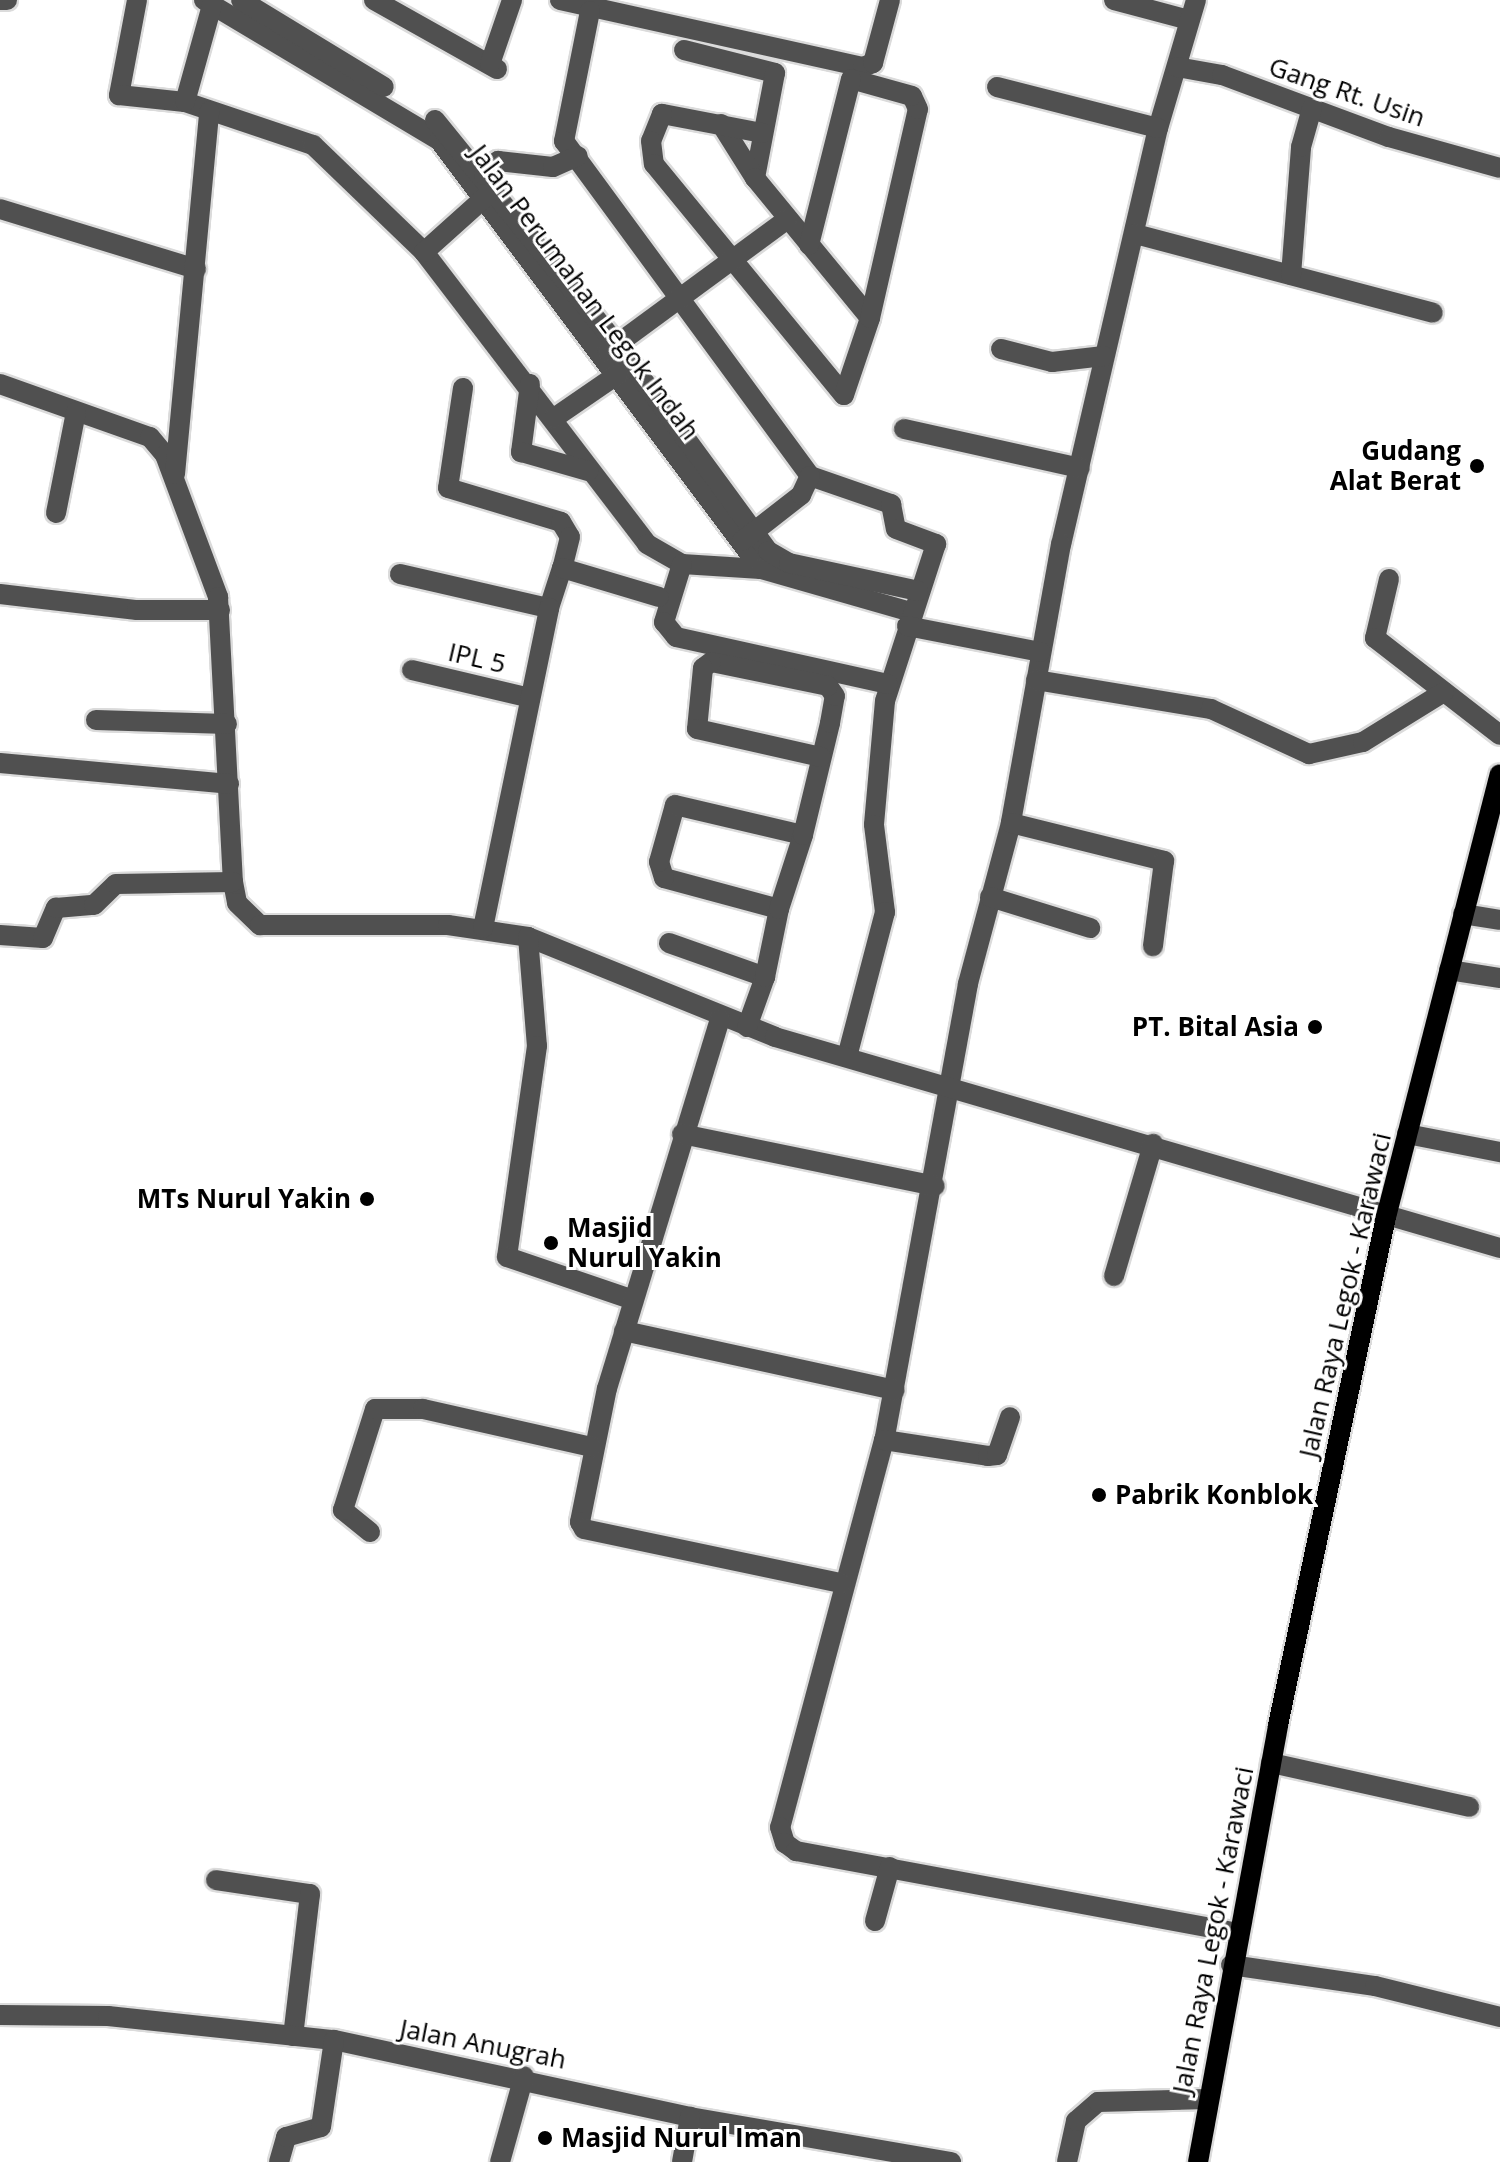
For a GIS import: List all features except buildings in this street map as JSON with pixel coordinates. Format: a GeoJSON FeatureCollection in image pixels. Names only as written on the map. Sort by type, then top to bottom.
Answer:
{"type":"FeatureCollection","features":[{"type":"Feature","properties":{"kind":"main road","name":"Jalan Raya Legok - Karawaci"},"geometry":{"type":"LineString","coordinates":[[1198,2162],[1231,1965],[1271,1763],[1386,1217],[1500,774]]}},
{"type":"Feature","properties":{"kind":"street"},"geometry":{"type":"LineString","coordinates":[[0,0],[7,0]]}},
{"type":"Feature","properties":{"kind":"street"},"geometry":{"type":"LineString","coordinates":[[137,0],[116,92],[185,102],[313,145],[424,252],[530,384],[588,471],[647,544],[682,564],[768,564],[830,580],[918,591]]}},
{"type":"Feature","properties":{"kind":"street","name":"Jalan Perumahan Legok Indah"},"geometry":{"type":"LineString","coordinates":[[241,0],[422,110],[487,187],[611,350],[746,538]]}},
{"type":"Feature","properties":{"kind":"street"},"geometry":{"type":"LineString","coordinates":[[374,0],[494,66],[512,0]]}},
{"type":"Feature","properties":{"kind":"street"},"geometry":{"type":"LineString","coordinates":[[560,0],[590,11],[863,67],[873,63],[890,0]]}},
{"type":"Feature","properties":{"kind":"street"},"geometry":{"type":"LineString","coordinates":[[1114,0],[1189,20]]}},
{"type":"Feature","properties":{"kind":"street"},"geometry":{"type":"LineString","coordinates":[[1196,0],[1158,128],[1104,356],[1041,652],[1011,823],[990,897],[884,1440],[841,1583],[780,1827],[785,1843],[796,1851],[1238,1933]]}},
{"type":"Feature","properties":{"kind":"street"},"geometry":{"type":"LineString","coordinates":[[185,102],[208,2]]}},
{"type":"Feature","properties":{"kind":"street","name":"Jalan Perumahan Legok Indah"},"geometry":{"type":"LineString","coordinates":[[208,2],[409,117],[439,140],[487,187]]}},
{"type":"Feature","properties":{"kind":"street"},"geometry":{"type":"LineString","coordinates":[[590,11],[563,134],[685,297],[810,476],[891,504],[896,529],[935,542],[888,684],[874,825],[885,912],[848,1053]]}},
{"type":"Feature","properties":{"kind":"street"},"geometry":{"type":"LineString","coordinates":[[684,50],[775,73],[755,178]]}},
{"type":"Feature","properties":{"kind":"street","name":"Gang Rt. Usin"},"geometry":{"type":"LineString","coordinates":[[1177,67],[1222,75],[1312,108],[1500,168]]}},
{"type":"Feature","properties":{"kind":"street"},"geometry":{"type":"LineString","coordinates":[[762,133],[662,114],[652,147],[654,164],[844,395],[870,318],[918,109],[912,96],[851,79],[809,245]]}},
{"type":"Feature","properties":{"kind":"street"},"geometry":{"type":"LineString","coordinates":[[997,87],[1158,128]]}},
{"type":"Feature","properties":{"kind":"street"},"geometry":{"type":"LineString","coordinates":[[1291,275],[1301,147],[1312,108]]}},
{"type":"Feature","properties":{"kind":"street"},"geometry":{"type":"LineString","coordinates":[[175,476],[209,112]]}},
{"type":"Feature","properties":{"kind":"street"},"geometry":{"type":"LineString","coordinates":[[721,124],[755,178],[870,318]]}},
{"type":"Feature","properties":{"kind":"street"},"geometry":{"type":"LineString","coordinates":[[424,252],[487,187],[498,161],[553,167],[578,156]]}},
{"type":"Feature","properties":{"kind":"street"},"geometry":{"type":"LineString","coordinates":[[0,209],[196,269]]}},
{"type":"Feature","properties":{"kind":"street"},"geometry":{"type":"LineString","coordinates":[[611,350],[788,219]]}},
{"type":"Feature","properties":{"kind":"street"},"geometry":{"type":"LineString","coordinates":[[1135,234],[1433,313]]}},
{"type":"Feature","properties":{"kind":"street"},"geometry":{"type":"LineString","coordinates":[[1001,349],[1052,362],[1104,356]]}},
{"type":"Feature","properties":{"kind":"street","name":"Jalan Perumahan Legok Indah"},"geometry":{"type":"LineString","coordinates":[[611,350],[618,374],[768,564]]}},
{"type":"Feature","properties":{"kind":"street"},"geometry":{"type":"LineString","coordinates":[[554,418],[618,374]]}},
{"type":"Feature","properties":{"kind":"street"},"geometry":{"type":"LineString","coordinates":[[0,384],[150,437],[175,476],[220,610],[233,882],[237,903],[260,925],[483,928],[528,937],[720,1019],[848,1053],[1386,1217],[1500,1248]]}},
{"type":"Feature","properties":{"kind":"street"},"geometry":{"type":"LineString","coordinates":[[530,384],[521,452],[588,471]]}},
{"type":"Feature","properties":{"kind":"street"},"geometry":{"type":"LineString","coordinates":[[463,388],[448,488],[561,522],[570,537],[549,608],[483,928]]}},
{"type":"Feature","properties":{"kind":"street"},"geometry":{"type":"LineString","coordinates":[[56,513],[76,412]]}},
{"type":"Feature","properties":{"kind":"street"},"geometry":{"type":"LineString","coordinates":[[904,429],[1080,468]]}},
{"type":"Feature","properties":{"kind":"street"},"geometry":{"type":"LineString","coordinates":[[746,538],[801,495],[810,476]]}},
{"type":"Feature","properties":{"kind":"street"},"geometry":{"type":"LineString","coordinates":[[682,564],[664,622],[676,637],[888,684]]}},
{"type":"Feature","properties":{"kind":"street"},"geometry":{"type":"LineString","coordinates":[[562,568],[659,597]]}},
{"type":"Feature","properties":{"kind":"street"},"geometry":{"type":"LineString","coordinates":[[400,574],[549,608]]}},
{"type":"Feature","properties":{"kind":"street"},"geometry":{"type":"LineString","coordinates":[[1389,579],[1375,638],[1500,735]]}},
{"type":"Feature","properties":{"kind":"street"},"geometry":{"type":"LineString","coordinates":[[830,580],[909,619],[1041,652]]}},
{"type":"Feature","properties":{"kind":"street"},"geometry":{"type":"LineString","coordinates":[[0,594],[137,610],[220,610]]}},
{"type":"Feature","properties":{"kind":"street"},"geometry":{"type":"LineString","coordinates":[[747,1027],[765,977],[779,909],[803,835],[821,757],[835,696],[828,686],[711,662],[703,668],[697,729],[821,757]]}},
{"type":"Feature","properties":{"kind":"street","name":"IPL 5"},"geometry":{"type":"LineString","coordinates":[[412,670],[530,698]]}},
{"type":"Feature","properties":{"kind":"street"},"geometry":{"type":"LineString","coordinates":[[1036,680],[1211,709],[1309,754],[1363,742],[1444,692]]}},
{"type":"Feature","properties":{"kind":"street"},"geometry":{"type":"LineString","coordinates":[[96,720],[227,724]]}},
{"type":"Feature","properties":{"kind":"street"},"geometry":{"type":"LineString","coordinates":[[0,763],[229,784]]}},
{"type":"Feature","properties":{"kind":"street"},"geometry":{"type":"LineString","coordinates":[[779,909],[664,878],[659,862],[675,805],[803,835]]}},
{"type":"Feature","properties":{"kind":"street"},"geometry":{"type":"LineString","coordinates":[[1011,823],[1164,861],[1153,946]]}},
{"type":"Feature","properties":{"kind":"street"},"geometry":{"type":"LineString","coordinates":[[0,935],[43,938],[56,908],[94,905],[116,884],[233,882]]}},
{"type":"Feature","properties":{"kind":"street"},"geometry":{"type":"LineString","coordinates":[[990,897],[1090,928]]}},
{"type":"Feature","properties":{"kind":"street"},"geometry":{"type":"LineString","coordinates":[[1463,914],[1500,920]]}},
{"type":"Feature","properties":{"kind":"street"},"geometry":{"type":"LineString","coordinates":[[528,937],[537,1046],[507,1257],[633,1300]]}},
{"type":"Feature","properties":{"kind":"street"},"geometry":{"type":"LineString","coordinates":[[669,943],[765,977]]}},
{"type":"Feature","properties":{"kind":"street"},"geometry":{"type":"LineString","coordinates":[[1449,970],[1500,978]]}},
{"type":"Feature","properties":{"kind":"street"},"geometry":{"type":"LineString","coordinates":[[720,1019],[682,1134],[592,1447],[584,1529],[841,1583]]}},
{"type":"Feature","properties":{"kind":"street"},"geometry":{"type":"LineString","coordinates":[[682,1134],[935,1186]]}},
{"type":"Feature","properties":{"kind":"street"},"geometry":{"type":"LineString","coordinates":[[1407,1134],[1500,1152]]}},
{"type":"Feature","properties":{"kind":"street"},"geometry":{"type":"LineString","coordinates":[[1114,1276],[1153,1144]]}},
{"type":"Feature","properties":{"kind":"street"},"geometry":{"type":"LineString","coordinates":[[624,1331],[895,1390]]}},
{"type":"Feature","properties":{"kind":"street"},"geometry":{"type":"LineString","coordinates":[[370,1532],[343,1510],[375,1409],[423,1409],[592,1447]]}},
{"type":"Feature","properties":{"kind":"street"},"geometry":{"type":"LineString","coordinates":[[884,1440],[997,1455],[1010,1417]]}},
{"type":"Feature","properties":{"kind":"street"},"geometry":{"type":"LineString","coordinates":[[1271,1763],[1469,1807]]}},
{"type":"Feature","properties":{"kind":"street"},"geometry":{"type":"LineString","coordinates":[[875,1921],[890,1867]]}},
{"type":"Feature","properties":{"kind":"street"},"geometry":{"type":"LineString","coordinates":[[216,1880],[310,1894],[293,2036]]}},
{"type":"Feature","properties":{"kind":"street"},"geometry":{"type":"LineString","coordinates":[[1231,1965],[1375,1986],[1500,2017]]}},
{"type":"Feature","properties":{"kind":"street","name":"Jalan Anugrah"},"geometry":{"type":"LineString","coordinates":[[0,2015],[108,2016],[334,2040],[524,2076],[690,2117],[951,2162]]}},
{"type":"Feature","properties":{"kind":"street"},"geometry":{"type":"LineString","coordinates":[[279,2162],[286,2137],[321,2127],[334,2040]]}},
{"type":"Feature","properties":{"kind":"street"},"geometry":{"type":"LineString","coordinates":[[500,2162],[524,2076]]}},
{"type":"Feature","properties":{"kind":"street"},"geometry":{"type":"LineString","coordinates":[[1067,2162],[1076,2121],[1098,2102],[1207,2099]]}},
{"type":"Feature","properties":{"kind":"street"},"geometry":{"type":"LineString","coordinates":[[682,2162],[690,2117]]}},
{"type":"Feature","properties":{"kind":"place","name":"Gudang Alat Berat"},"geometry":{"type":"Point","coordinates":[1477,466]}},
{"type":"Feature","properties":{"kind":"place","name":"PT. Bital Asia"},"geometry":{"type":"Point","coordinates":[1315,1027]}},
{"type":"Feature","properties":{"kind":"place","name":"MTs Nurul Yakin"},"geometry":{"type":"Point","coordinates":[367,1199]}},
{"type":"Feature","properties":{"kind":"place","name":"Masjid Nurul Yakin"},"geometry":{"type":"Point","coordinates":[551,1243]}},
{"type":"Feature","properties":{"kind":"place","name":"Pabrik Konblok"},"geometry":{"type":"Point","coordinates":[1099,1495]}},
{"type":"Feature","properties":{"kind":"place","name":"Masjid Nurul Iman"},"geometry":{"type":"Point","coordinates":[545,2138]}}]}
